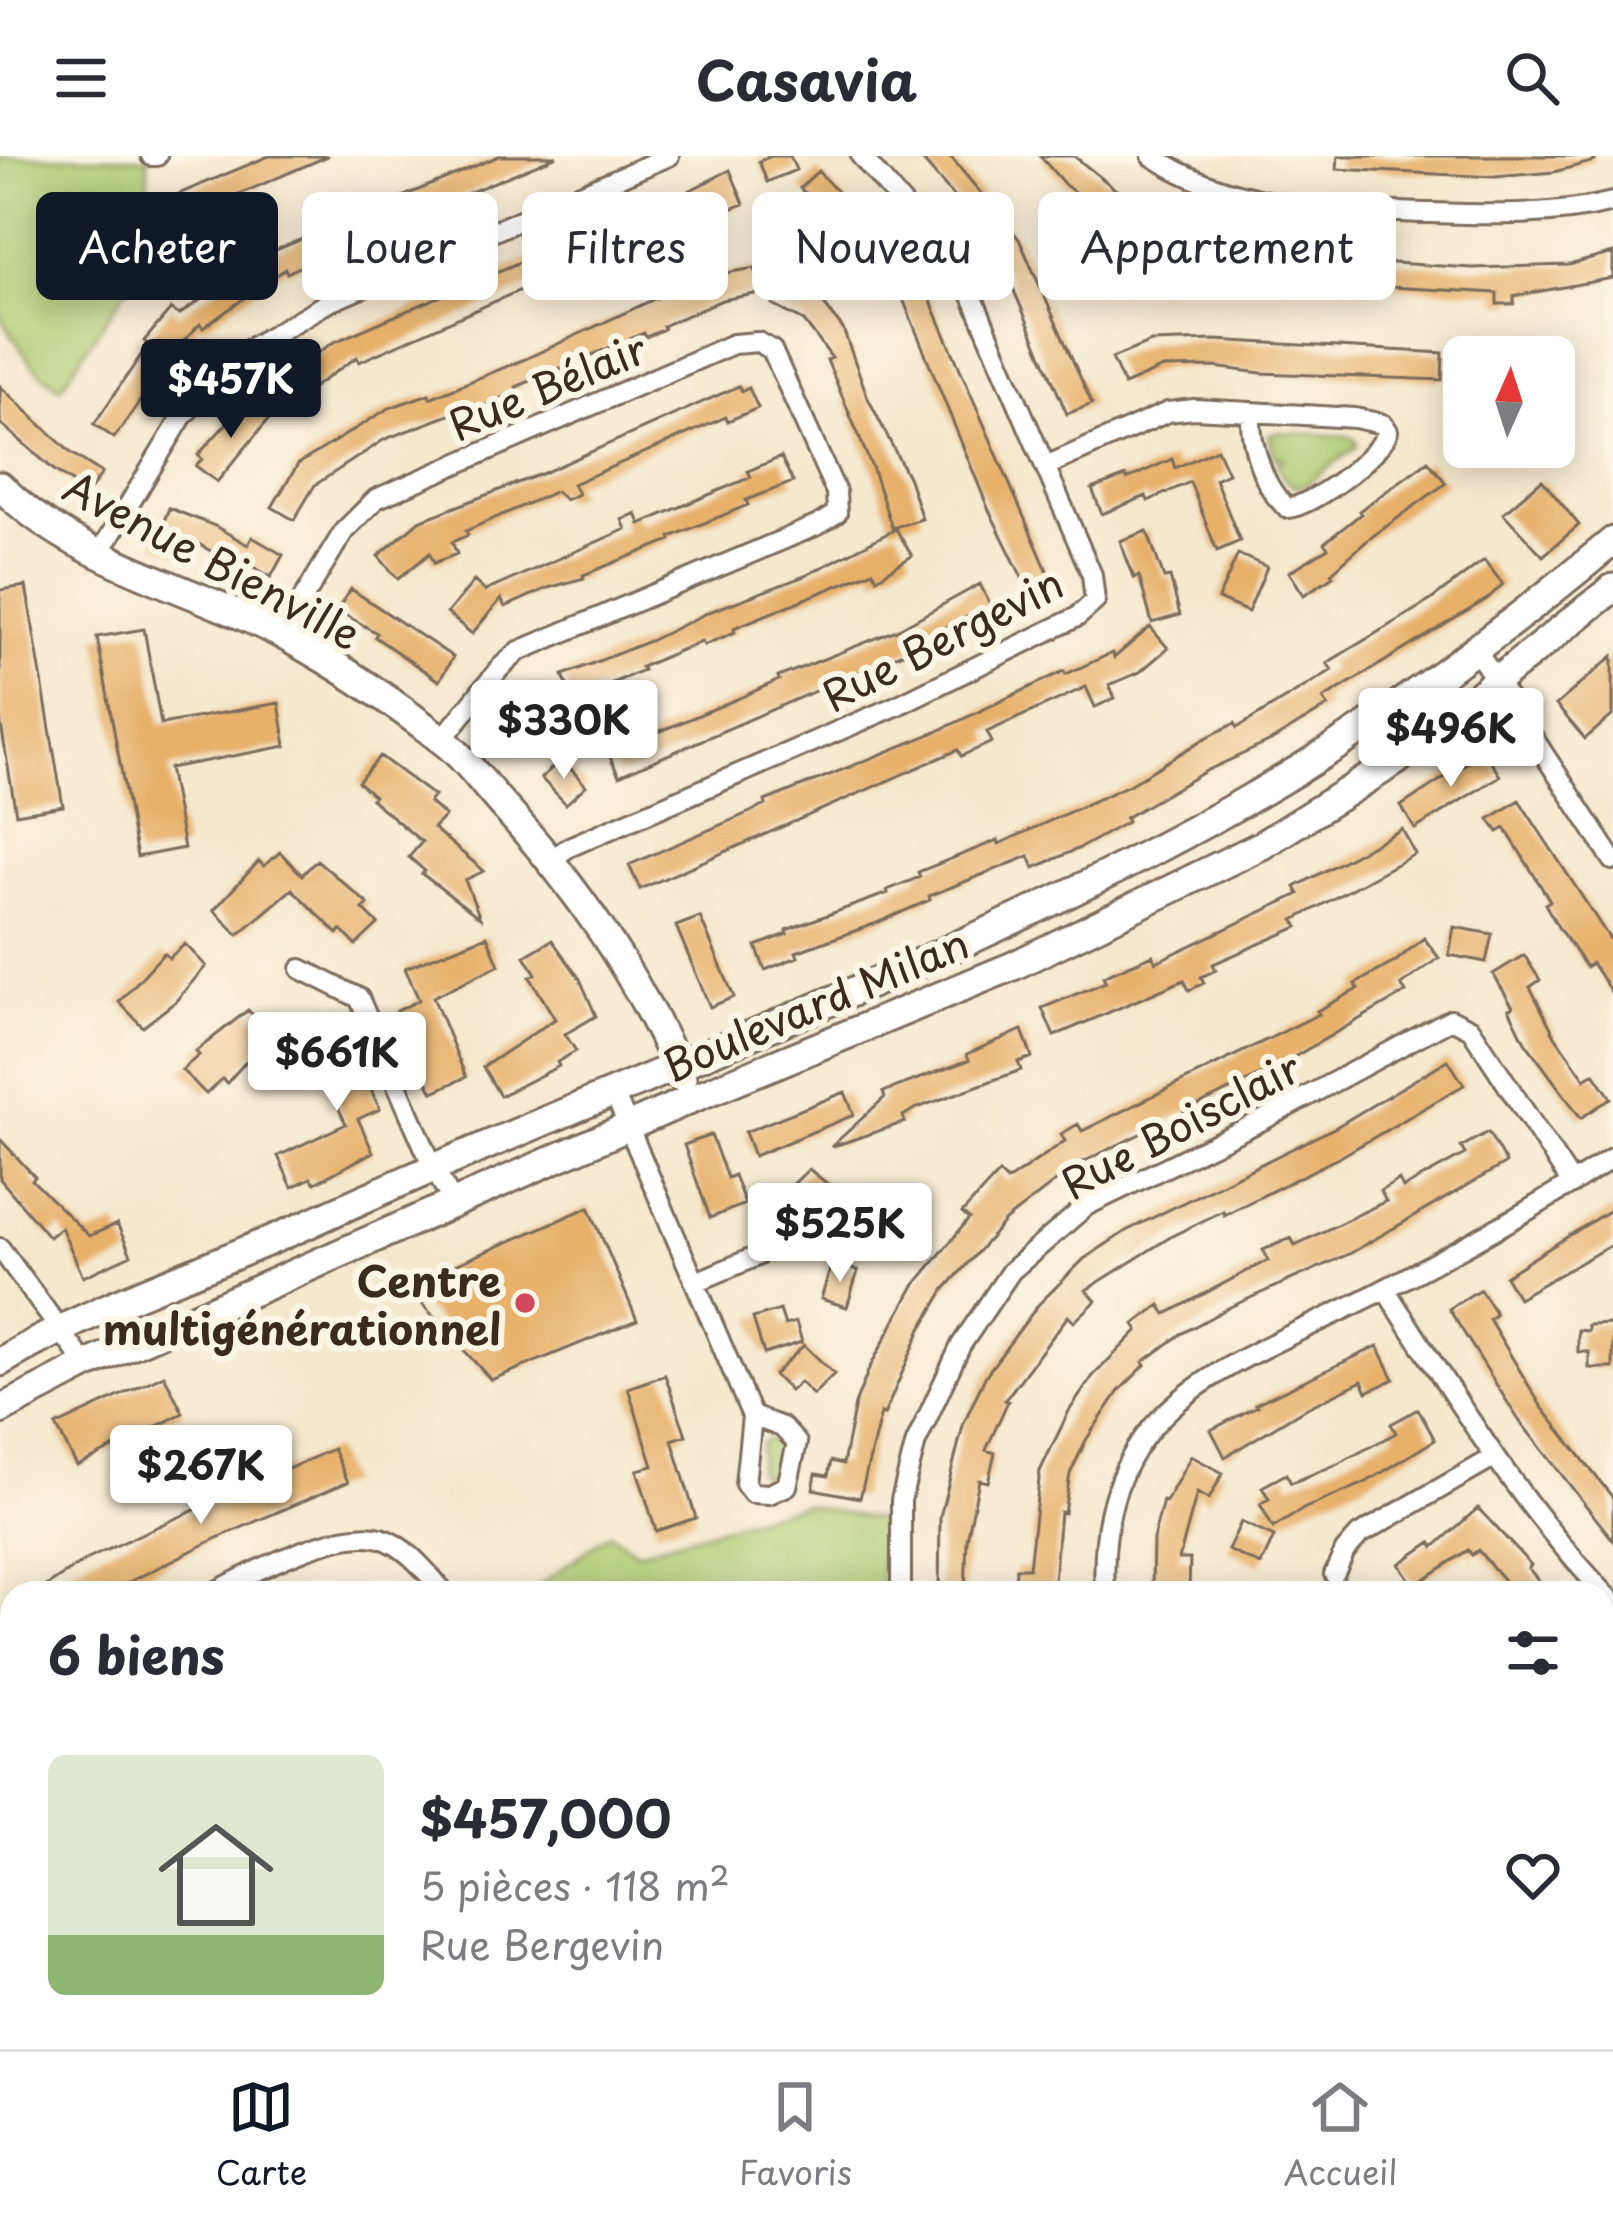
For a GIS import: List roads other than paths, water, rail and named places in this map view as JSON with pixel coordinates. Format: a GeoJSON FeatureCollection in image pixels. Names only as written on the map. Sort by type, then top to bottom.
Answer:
{"type":"FeatureCollection","features":[{"type":"Feature","properties":{"kind":"main road","name":"Avenue Bienville"},"geometry":{"type":"LineString","coordinates":[[0,486],[14,501],[99,554],[281,634],[441,741],[552,859],[601,925],[691,1099]]}},
{"type":"Feature","properties":{"kind":"main road","name":"Boulevard Milan"},"geometry":{"type":"LineString","coordinates":[[0,1362],[59,1327],[282,1236],[1004,924],[1240,804],[1476,650],[1613,541]]}},
{"type":"Feature","properties":{"kind":"main road","name":"Boulevard Milan"},"geometry":{"type":"LineString","coordinates":[[0,1410],[86,1365],[691,1099],[1013,966],[1262,845],[1396,761],[1613,588]]}},
{"type":"Feature","properties":{"kind":"street"},"geometry":{"type":"LineString","coordinates":[[99,554],[182,417],[220,373],[269,334],[328,303],[669,156]]}},
{"type":"Feature","properties":{"kind":"street","name":"Rue Bergevin"},"geometry":{"type":"LineString","coordinates":[[552,859],[569,847],[896,706],[1086,612],[1095,601],[1095,583],[962,273],[861,156]]}},
{"type":"Feature","properties":{"kind":"street"},"geometry":{"type":"LineString","coordinates":[[1152,156],[1241,196],[1306,209],[1566,213],[1613,202]]}},
{"type":"Feature","properties":{"kind":"street","name":"Rue Bélair"},"geometry":{"type":"LineString","coordinates":[[281,634],[344,531],[384,494],[733,344],[758,342],[772,350],[836,492],[839,505],[834,516],[519,651],[441,741]]}},
{"type":"Feature","properties":{"kind":"street"},"geometry":{"type":"LineString","coordinates":[[1046,466],[1168,412],[1194,409],[1251,412],[1366,419],[1383,424],[1388,435],[1382,446],[1319,495],[1288,508],[1276,496],[1252,438],[1251,412]]}},
{"type":"Feature","properties":{"kind":"street"},"geometry":{"type":"LineString","coordinates":[[1476,650],[1613,860]]}},
{"type":"Feature","properties":{"kind":"street"},"geometry":{"type":"LineString","coordinates":[[302,969],[359,998],[454,1204]]}},
{"type":"Feature","properties":{"kind":"street","name":"Rue Boisclair"},"geometry":{"type":"LineString","coordinates":[[901,1581],[901,1500],[916,1442],[961,1346],[1010,1271],[1086,1207],[1263,1120],[1451,1018],[1471,1029],[1572,1184]]}},
{"type":"Feature","properties":{"kind":"street"},"geometry":{"type":"LineString","coordinates":[[614,1093],[752,1416]]}},
{"type":"Feature","properties":{"kind":"street"},"geometry":{"type":"LineString","coordinates":[[1105,1581],[1105,1538],[1115,1493],[1141,1442],[1166,1410],[1220,1370],[1385,1289],[1613,1157]]}},
{"type":"Feature","properties":{"kind":"street"},"geometry":{"type":"LineString","coordinates":[[0,1248],[86,1365]]}},
{"type":"Feature","properties":{"kind":"street"},"geometry":{"type":"LineString","coordinates":[[696,1282],[757,1256]]}},
{"type":"Feature","properties":{"kind":"street"},"geometry":{"type":"LineString","coordinates":[[1385,1289],[1495,1456],[1594,1581]]}},
{"type":"Feature","properties":{"kind":"street"},"geometry":{"type":"LineString","coordinates":[[1334,1574],[1351,1543],[1371,1527],[1495,1456]]}},
{"type":"Feature","properties":{"kind":"street"},"geometry":{"type":"LineString","coordinates":[[240,1581],[341,1537],[380,1538],[412,1557],[434,1581]]}},
{"type":"Feature","properties":{"kind":"place","name":"Centre multigénérationnel"},"geometry":{"type":"Point","coordinates":[525,1303]}}]}
